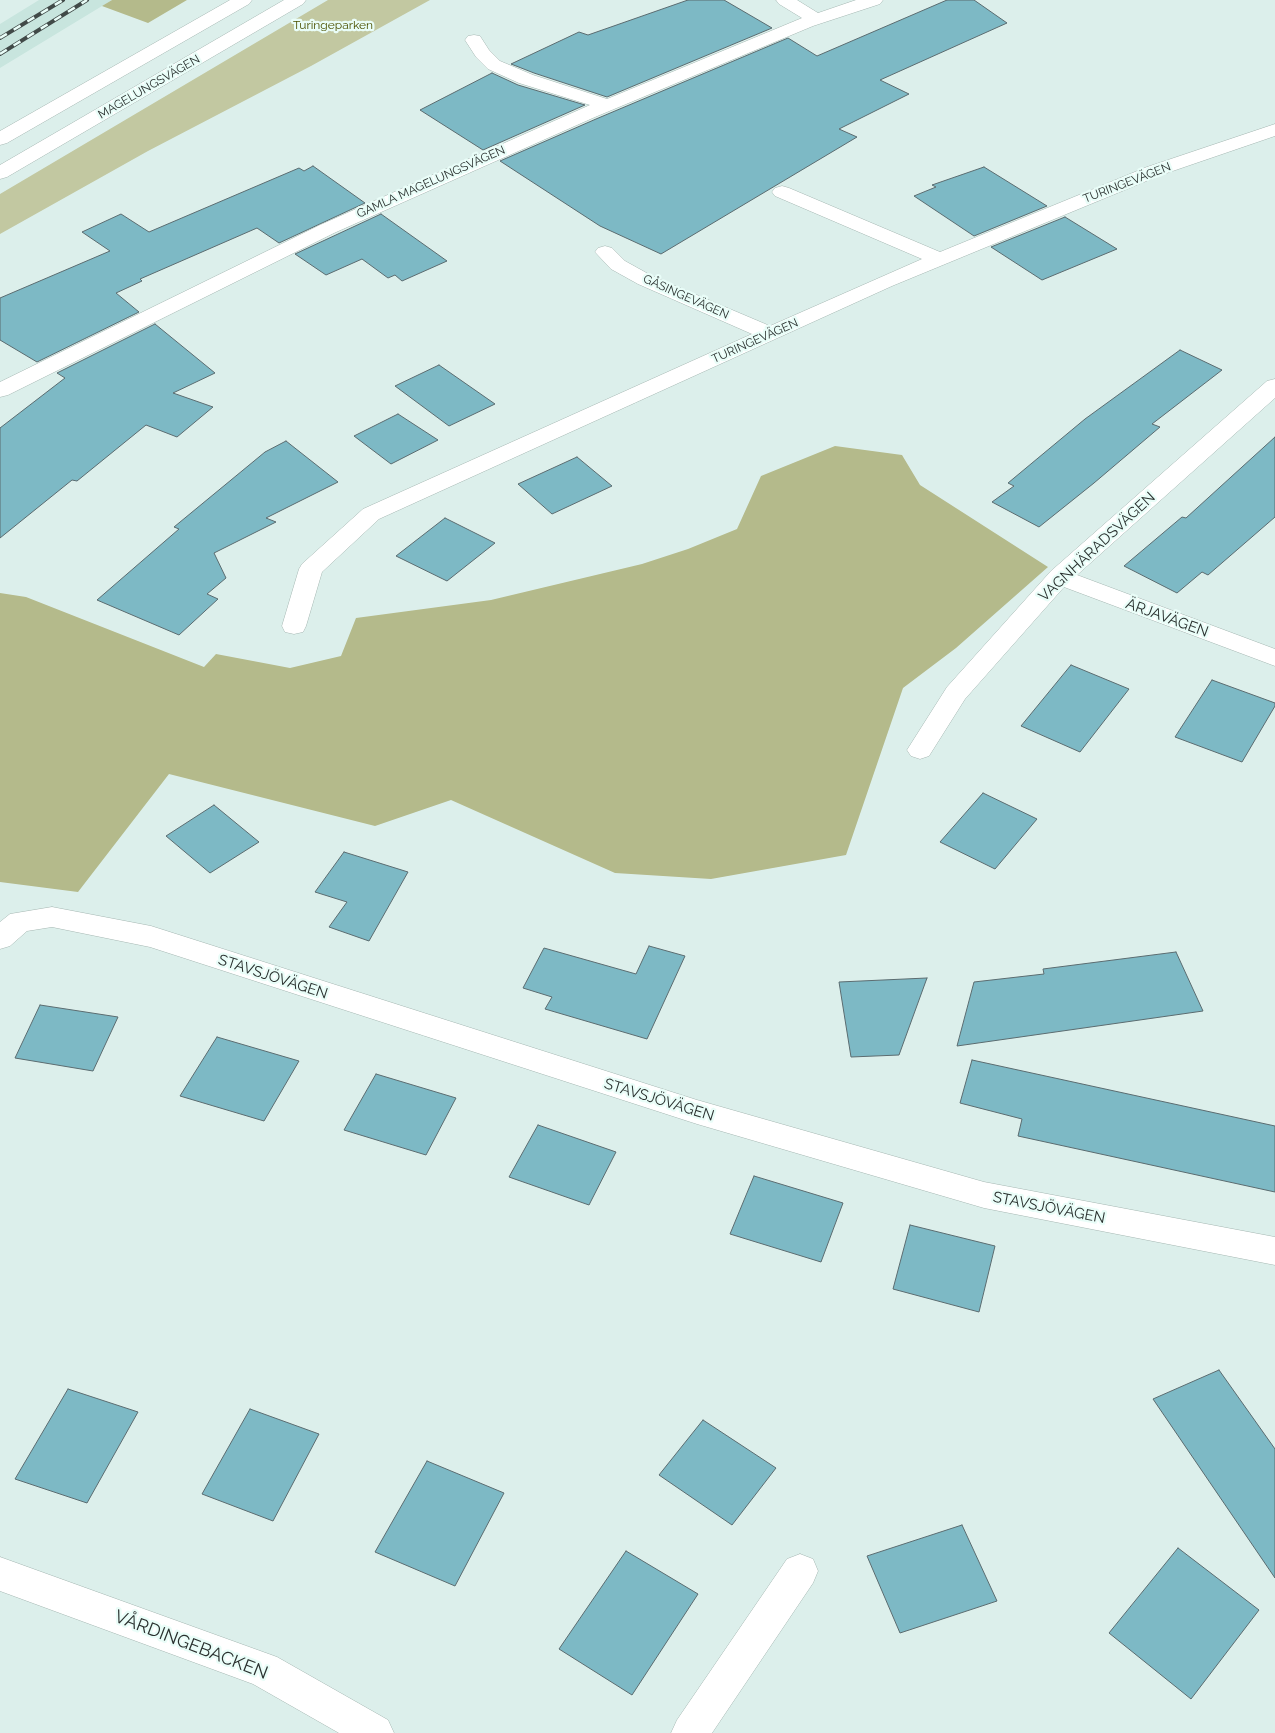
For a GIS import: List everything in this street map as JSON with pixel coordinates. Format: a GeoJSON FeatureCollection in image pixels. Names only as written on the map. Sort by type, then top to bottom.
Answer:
{"type":"FeatureCollection","features":[{"type":"Feature","properties":{"kind":"street","name":"MAGELUNGSVÄGEN"},"geometry":{"type":"LineString","coordinates":[[0,139],[243,0]]}},
{"type":"Feature","properties":{"kind":"street","name":"MAGELUNGSVÄGEN"},"geometry":{"type":"LineString","coordinates":[[0,173],[297,0]]}},
{"type":"Feature","properties":{"kind":"street"},"geometry":{"type":"LineString","coordinates":[[785,0],[816,19]]}},
{"type":"Feature","properties":{"kind":"street","name":"GAMLA MAGELUNGSVÄGEN"},"geometry":{"type":"LineString","coordinates":[[0,390],[327,228],[608,105],[816,19],[874,0]]}},
{"type":"Feature","properties":{"kind":"street"},"geometry":{"type":"LineString","coordinates":[[474,40],[482,53],[494,65],[526,79],[608,105]]}},
{"type":"Feature","properties":{"kind":"street","name":"TURINGEVÄGEN"},"geometry":{"type":"LineString","coordinates":[[294,626],[311,569],[370,514],[939,259],[1154,171],[1275,130]]}},
{"type":"Feature","properties":{"kind":"street"},"geometry":{"type":"LineString","coordinates":[[782,192],[939,259]]}},
{"type":"Feature","properties":{"kind":"street","name":"GÅSINGEVÄGEN"},"geometry":{"type":"LineString","coordinates":[[605,252],[618,265],[645,280],[771,334]]}},
{"type":"Feature","properties":{"kind":"street","name":"VAGNHÄRADSVÄGEN"},"geometry":{"type":"LineString","coordinates":[[920,750],[956,694],[1060,577],[1275,386]]}},
{"type":"Feature","properties":{"kind":"street","name":"ÄRJAVÄGEN"},"geometry":{"type":"LineString","coordinates":[[1060,577],[1275,658]]}},
{"type":"Feature","properties":{"kind":"street","name":"STAVSJÖVÄGEN"},"geometry":{"type":"LineString","coordinates":[[0,938],[20,921],[52,916],[151,938],[697,1112],[984,1195],[1275,1252]]}},
{"type":"Feature","properties":{"kind":"street"},"geometry":{"type":"LineString","coordinates":[[690,1733],[800,1571]]}},
{"type":"Feature","properties":{"kind":"street","name":"VÅRDINGEBACKEN"},"geometry":{"type":"LineString","coordinates":[[0,1574],[264,1670],[375,1733]]}},
{"type":"Feature","properties":{"kind":"shaded area"},"geometry":{"type":"Polygon","coordinates":[[[39,0],[112,0],[0,68],[0,24],[39,0]]]}},
{"type":"Feature","properties":{"kind":"green space"},"geometry":{"type":"Polygon","coordinates":[[[112,0],[187,0],[148,23],[102,6],[112,0]]]}},
{"type":"Feature","properties":{"kind":"green space","name":"Turingeparken"},"geometry":{"type":"Polygon","coordinates":[[[328,0],[430,0],[311,66],[148,151],[0,234],[0,194],[328,0]]]}},
{"type":"Feature","properties":{"kind":"green space"},"geometry":{"type":"Polygon","coordinates":[[[835,446],[902,455],[920,485],[1048,567],[956,648],[903,688],[846,855],[711,879],[615,873],[451,800],[375,826],[169,774],[78,892],[0,882],[0,593],[26,597],[204,667],[216,654],[290,668],[341,656],[356,618],[491,600],[642,564],[688,549],[737,529],[761,476],[835,446]]]}},
{"type":"Feature","properties":{"kind":"building"},"geometry":{"type":"Polygon","coordinates":[[[688,0],[724,0],[772,28],[607,97],[511,64],[579,32],[588,35],[688,0]]]}},
{"type":"Feature","properties":{"kind":"building"},"geometry":{"type":"Polygon","coordinates":[[[947,0],[974,0],[1007,23],[880,80],[909,94],[839,129],[857,137],[661,254],[600,226],[500,161],[788,38],[817,56],[947,0]]]}},
{"type":"Feature","properties":{"kind":"building"},"geometry":{"type":"Polygon","coordinates":[[[492,73],[518,85],[585,105],[483,150],[420,110],[492,73]]]}},
{"type":"Feature","properties":{"kind":"building"},"geometry":{"type":"Polygon","coordinates":[[[313,166],[365,203],[279,243],[257,228],[140,279],[142,281],[116,293],[139,312],[37,362],[0,340],[0,298],[110,251],[82,232],[121,214],[149,232],[299,168],[304,171],[313,166]]]}},
{"type":"Feature","properties":{"kind":"building"},"geometry":{"type":"Polygon","coordinates":[[[984,167],[1047,206],[974,236],[914,196],[936,187],[932,185],[984,167]]]}},
{"type":"Feature","properties":{"kind":"building"},"geometry":{"type":"Polygon","coordinates":[[[381,214],[447,261],[402,281],[395,275],[388,278],[362,259],[326,275],[295,254],[381,214]]]}},
{"type":"Feature","properties":{"kind":"building"},"geometry":{"type":"Polygon","coordinates":[[[1065,217],[1117,249],[1042,280],[991,247],[1065,217]]]}},
{"type":"Feature","properties":{"kind":"building"},"geometry":{"type":"Polygon","coordinates":[[[155,324],[215,373],[173,393],[213,407],[177,437],[146,425],[77,481],[72,480],[0,538],[0,428],[65,378],[57,373],[155,324]]]}},
{"type":"Feature","properties":{"kind":"building"},"geometry":{"type":"Polygon","coordinates":[[[1180,350],[1222,370],[1152,424],[1160,427],[1094,483],[1039,527],[992,502],[1014,486],[1008,483],[1085,419],[1180,350]]]}},
{"type":"Feature","properties":{"kind":"building"},"geometry":{"type":"Polygon","coordinates":[[[439,365],[495,404],[449,426],[395,386],[439,365]]]}},
{"type":"Feature","properties":{"kind":"building"},"geometry":{"type":"Polygon","coordinates":[[[398,414],[438,440],[391,464],[354,436],[398,414]]]}},
{"type":"Feature","properties":{"kind":"building"},"geometry":{"type":"Polygon","coordinates":[[[1275,437],[1275,517],[1208,575],[1202,572],[1177,593],[1124,566],[1182,517],[1186,518],[1275,437]]]}},
{"type":"Feature","properties":{"kind":"building"},"geometry":{"type":"Polygon","coordinates":[[[286,441],[338,482],[266,518],[276,522],[214,553],[226,578],[207,594],[218,599],[179,635],[97,600],[179,529],[174,527],[265,452],[286,441]]]}},
{"type":"Feature","properties":{"kind":"building"},"geometry":{"type":"Polygon","coordinates":[[[577,457],[612,486],[552,514],[518,484],[577,457]]]}},
{"type":"Feature","properties":{"kind":"building"},"geometry":{"type":"Polygon","coordinates":[[[445,518],[495,543],[447,581],[396,556],[445,518]]]}},
{"type":"Feature","properties":{"kind":"building"},"geometry":{"type":"Polygon","coordinates":[[[1071,665],[1129,689],[1080,752],[1021,726],[1071,665]]]}},
{"type":"Feature","properties":{"kind":"building"},"geometry":{"type":"Polygon","coordinates":[[[1212,680],[1275,703],[1242,762],[1175,737],[1212,680]]]}},
{"type":"Feature","properties":{"kind":"building"},"geometry":{"type":"Polygon","coordinates":[[[983,793],[1037,819],[995,869],[940,842],[983,793]]]}},
{"type":"Feature","properties":{"kind":"building"},"geometry":{"type":"Polygon","coordinates":[[[214,805],[259,842],[210,873],[166,836],[214,805]]]}},
{"type":"Feature","properties":{"kind":"building"},"geometry":{"type":"Polygon","coordinates":[[[344,852],[408,872],[369,941],[329,927],[347,902],[315,892],[344,852]]]}},
{"type":"Feature","properties":{"kind":"building"},"geometry":{"type":"Polygon","coordinates":[[[649,946],[685,956],[647,1039],[545,1009],[552,997],[523,988],[544,948],[636,974],[649,946]]]}},
{"type":"Feature","properties":{"kind":"building"},"geometry":{"type":"Polygon","coordinates":[[[1176,952],[1203,1011],[957,1046],[974,982],[1044,974],[1043,969],[1176,952]]]}},
{"type":"Feature","properties":{"kind":"building"},"geometry":{"type":"Polygon","coordinates":[[[927,978],[899,1055],[851,1057],[839,982],[927,978]]]}},
{"type":"Feature","properties":{"kind":"building"},"geometry":{"type":"Polygon","coordinates":[[[40,1005],[118,1017],[93,1071],[15,1058],[40,1005]]]}},
{"type":"Feature","properties":{"kind":"building"},"geometry":{"type":"Polygon","coordinates":[[[217,1037],[299,1061],[264,1121],[180,1096],[217,1037]]]}},
{"type":"Feature","properties":{"kind":"building"},"geometry":{"type":"Polygon","coordinates":[[[972,1060],[1275,1126],[1275,1192],[1018,1136],[1022,1119],[960,1103],[972,1060]]]}},
{"type":"Feature","properties":{"kind":"building"},"geometry":{"type":"Polygon","coordinates":[[[376,1074],[456,1098],[426,1155],[344,1130],[376,1074]]]}},
{"type":"Feature","properties":{"kind":"building"},"geometry":{"type":"Polygon","coordinates":[[[538,1125],[616,1152],[589,1205],[509,1177],[538,1125]]]}},
{"type":"Feature","properties":{"kind":"building"},"geometry":{"type":"Polygon","coordinates":[[[754,1176],[843,1203],[821,1262],[730,1234],[754,1176]]]}},
{"type":"Feature","properties":{"kind":"building"},"geometry":{"type":"Polygon","coordinates":[[[910,1225],[995,1246],[979,1312],[893,1289],[910,1225]]]}},
{"type":"Feature","properties":{"kind":"building"},"geometry":{"type":"Polygon","coordinates":[[[1219,1370],[1275,1449],[1275,1578],[1153,1399],[1219,1370]]]}},
{"type":"Feature","properties":{"kind":"building"},"geometry":{"type":"Polygon","coordinates":[[[68,1389],[138,1412],[87,1503],[15,1479],[68,1389]]]}},
{"type":"Feature","properties":{"kind":"building"},"geometry":{"type":"Polygon","coordinates":[[[250,1409],[319,1434],[273,1521],[202,1494],[250,1409]]]}},
{"type":"Feature","properties":{"kind":"building"},"geometry":{"type":"Polygon","coordinates":[[[703,1420],[776,1468],[732,1525],[659,1475],[703,1420]]]}},
{"type":"Feature","properties":{"kind":"building"},"geometry":{"type":"Polygon","coordinates":[[[427,1461],[504,1493],[455,1586],[375,1552],[427,1461]]]}},
{"type":"Feature","properties":{"kind":"building"},"geometry":{"type":"Polygon","coordinates":[[[962,1525],[997,1601],[900,1633],[867,1556],[962,1525]]]}},
{"type":"Feature","properties":{"kind":"building"},"geometry":{"type":"Polygon","coordinates":[[[1178,1548],[1259,1610],[1191,1699],[1109,1633],[1178,1548]]]}},
{"type":"Feature","properties":{"kind":"building"},"geometry":{"type":"Polygon","coordinates":[[[626,1551],[698,1594],[632,1695],[559,1649],[626,1551]]]}},
{"type":"Feature","properties":{"kind":"railway"},"geometry":{"type":"LineString","coordinates":[[0,38],[63,0]]}},
{"type":"Feature","properties":{"kind":"railway"},"geometry":{"type":"LineString","coordinates":[[0,54],[87,0]]}}]}
